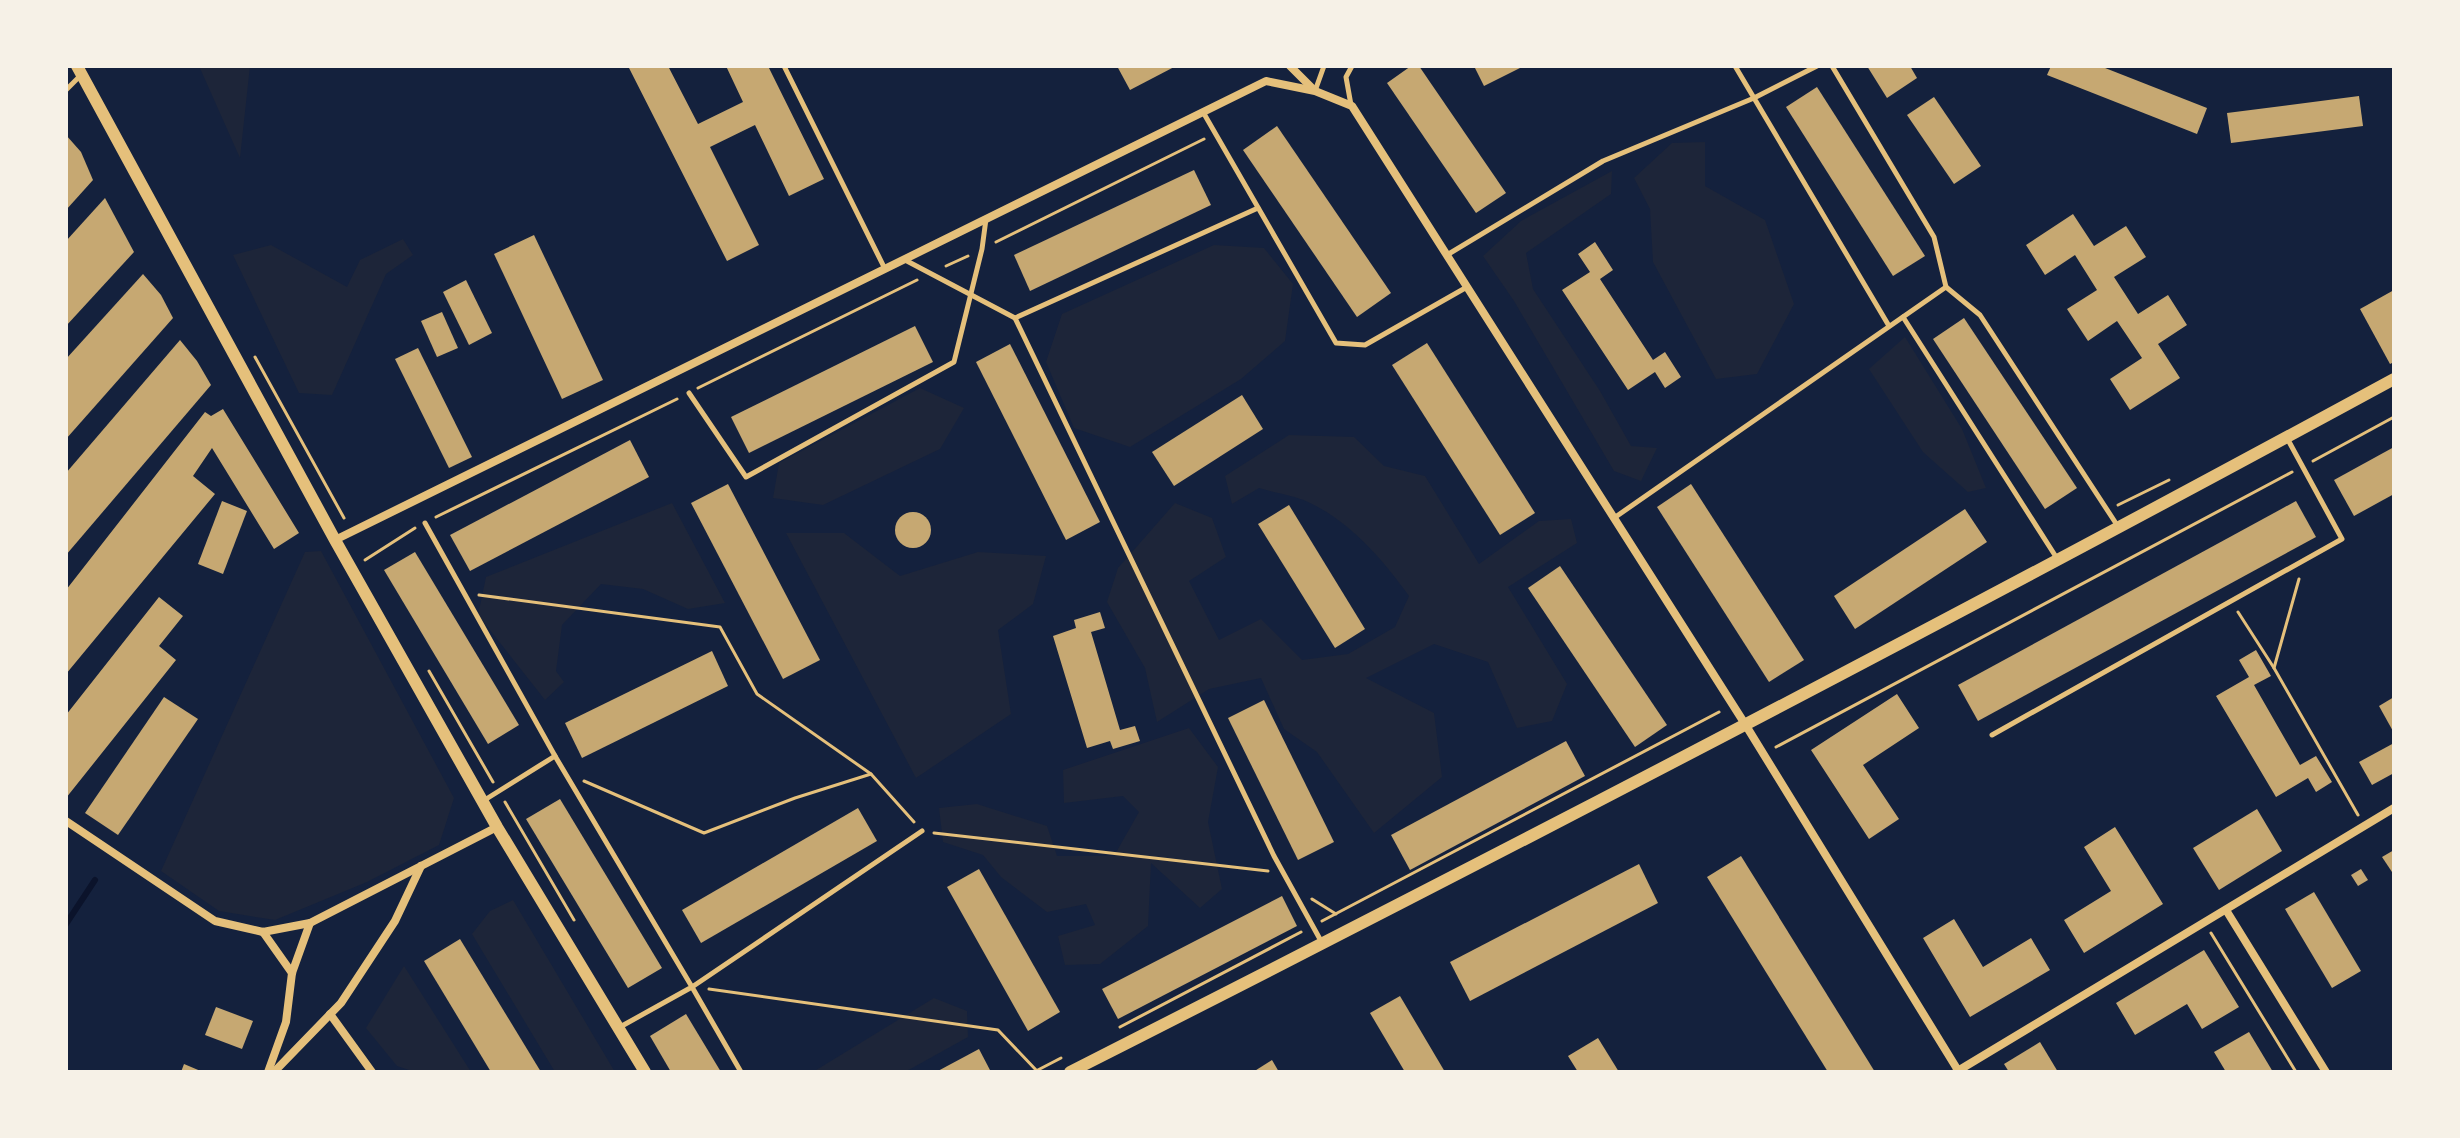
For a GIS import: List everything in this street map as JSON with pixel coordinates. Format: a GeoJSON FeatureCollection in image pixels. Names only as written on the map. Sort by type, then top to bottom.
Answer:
{"type":"FeatureCollection","features":[{"type":"Feature","properties":{"kind":"street"},"geometry":{"type":"LineString","coordinates":[[1290,66],[1315,91]]}},
{"type":"Feature","properties":{"kind":"street"},"geometry":{"type":"LineString","coordinates":[[79,70],[335,540],[497,827],[645,1072]]}},
{"type":"Feature","properties":{"kind":"street"},"geometry":{"type":"LineString","coordinates":[[335,540],[1266,81],[1315,91],[1352,106],[1764,754],[1957,1071],[2394,808]]}},
{"type":"Feature","properties":{"kind":"street"},"geometry":{"type":"LineString","coordinates":[[1070,1072],[1745,724],[2119,528],[2394,379]]}},
{"type":"Feature","properties":{"kind":"street"},"geometry":{"type":"LineString","coordinates":[[66,821],[215,921],[263,932],[310,923],[497,827]]}},
{"type":"Feature","properties":{"kind":"street"},"geometry":{"type":"LineString","coordinates":[[271,1072],[341,1003],[395,921],[422,865]]}},
{"type":"Feature","properties":{"kind":"street"},"geometry":{"type":"LineString","coordinates":[[2226,910],[2326,1072]]}},
{"type":"Feature","properties":{"kind":"street"},"geometry":{"type":"LineString","coordinates":[[271,1072],[286,1022],[292,973],[310,923]]}},
{"type":"Feature","properties":{"kind":"street"},"geometry":{"type":"LineString","coordinates":[[263,932],[292,973]]}},
{"type":"Feature","properties":{"kind":"street"},"geometry":{"type":"LineString","coordinates":[[330,1014],[372,1072]]}},
{"type":"Feature","properties":{"kind":"lane"},"geometry":{"type":"LineString","coordinates":[[784,66],[885,269]]}},
{"type":"Feature","properties":{"kind":"lane"},"geometry":{"type":"LineString","coordinates":[[1315,91],[1324,66]]}},
{"type":"Feature","properties":{"kind":"lane"},"geometry":{"type":"LineString","coordinates":[[1352,66],[1346,77],[1352,106]]}},
{"type":"Feature","properties":{"kind":"lane"},"geometry":{"type":"LineString","coordinates":[[1735,66],[1889,326]]}},
{"type":"Feature","properties":{"kind":"lane"},"geometry":{"type":"LineString","coordinates":[[1446,255],[1603,161],[1754,98],[1817,66]]}},
{"type":"Feature","properties":{"kind":"lane"},"geometry":{"type":"LineString","coordinates":[[1832,66],[1934,237],[1946,287],[1980,315],[2119,528]]}},
{"type":"Feature","properties":{"kind":"lane"},"geometry":{"type":"LineString","coordinates":[[66,90],[79,70]]}},
{"type":"Feature","properties":{"kind":"lane"},"geometry":{"type":"LineString","coordinates":[[1203,112],[1336,343],[1365,345],[1467,287]]}},
{"type":"Feature","properties":{"kind":"lane"},"geometry":{"type":"LineString","coordinates":[[1015,318],[1258,208]]}},
{"type":"Feature","properties":{"kind":"lane"},"geometry":{"type":"LineString","coordinates":[[689,393],[746,477],[954,362],[982,249],[986,219]]}},
{"type":"Feature","properties":{"kind":"lane"},"geometry":{"type":"LineString","coordinates":[[904,259],[1015,318],[1274,856],[1323,944]]}},
{"type":"Feature","properties":{"kind":"lane"},"geometry":{"type":"LineString","coordinates":[[1614,518],[1946,287]]}},
{"type":"Feature","properties":{"kind":"lane"},"geometry":{"type":"LineString","coordinates":[[1903,317],[2058,560]]}},
{"type":"Feature","properties":{"kind":"lane"},"geometry":{"type":"LineString","coordinates":[[1992,735],[2342,539],[2287,437]]}},
{"type":"Feature","properties":{"kind":"lane"},"geometry":{"type":"LineString","coordinates":[[425,523],[555,756],[741,1072]]}},
{"type":"Feature","properties":{"kind":"lane"},"geometry":{"type":"LineString","coordinates":[[483,801],[555,756]]}},
{"type":"Feature","properties":{"kind":"lane"},"geometry":{"type":"LineString","coordinates":[[618,1028],[692,987],[922,831]]}},
{"type":"Feature","properties":{"kind":"path"},"geometry":{"type":"LineString","coordinates":[[364,560],[425,523],[1215,134]]}},
{"type":"Feature","properties":{"kind":"path"},"geometry":{"type":"LineString","coordinates":[[254,354],[345,519]]}},
{"type":"Feature","properties":{"kind":"path"},"geometry":{"type":"LineString","coordinates":[[1764,754],[2394,417]]}},
{"type":"Feature","properties":{"kind":"path"},"geometry":{"type":"LineString","coordinates":[[2274,668],[2304,560]]}},
{"type":"Feature","properties":{"kind":"path"},"geometry":{"type":"LineString","coordinates":[[466,593],[720,627],[757,694],[871,774],[922,831],[1266,870],[1336,914]]}},
{"type":"Feature","properties":{"kind":"path"},"geometry":{"type":"LineString","coordinates":[[2231,601],[2274,668],[2364,826]]}},
{"type":"Feature","properties":{"kind":"path"},"geometry":{"type":"LineString","coordinates":[[428,669],[577,926]]}},
{"type":"Feature","properties":{"kind":"path"},"geometry":{"type":"LineString","coordinates":[[1120,1027],[1733,705]]}},
{"type":"Feature","properties":{"kind":"path"},"geometry":{"type":"LineString","coordinates":[[566,774],[704,833],[795,798],[871,774]]}},
{"type":"Feature","properties":{"kind":"path"},"geometry":{"type":"LineString","coordinates":[[2205,923],[2296,1072]]}},
{"type":"Feature","properties":{"kind":"path"},"geometry":{"type":"LineString","coordinates":[[692,987],[998,1030],[1035,1071],[1064,1056]]}},
{"type":"Feature","properties":{"kind":"shaded area"},"geometry":{"type":"Polygon","coordinates":[[[199,66],[250,66],[240,158],[199,66]]]}},
{"type":"Feature","properties":{"kind":"shaded area"},"geometry":{"type":"Polygon","coordinates":[[[1705,142],[1705,186],[1765,220],[1794,304],[1757,374],[1716,379],[1653,262],[1650,209],[1634,178],[1672,143],[1705,142]]]}},
{"type":"Feature","properties":{"kind":"shaded area"},"geometry":{"type":"Polygon","coordinates":[[[1612,171],[1611,194],[1526,253],[1533,289],[1600,391],[1631,446],[1657,448],[1641,481],[1614,471],[1514,301],[1483,256],[1521,221],[1612,171]]]}},
{"type":"Feature","properties":{"kind":"shaded area"},"geometry":{"type":"Polygon","coordinates":[[[403,239],[413,255],[386,274],[332,395],[299,393],[233,255],[271,245],[347,287],[360,260],[403,239]]]}},
{"type":"Feature","properties":{"kind":"shaded area"},"geometry":{"type":"Polygon","coordinates":[[[1214,245],[1264,248],[1293,284],[1285,341],[1241,379],[1130,447],[1074,428],[1046,362],[1062,314],[1214,245]]]}},
{"type":"Feature","properties":{"kind":"shaded area"},"geometry":{"type":"Polygon","coordinates":[[[1905,337],[1962,429],[1986,488],[1968,492],[1923,452],[1869,369],[1905,337]]]}},
{"type":"Feature","properties":{"kind":"shaded area"},"geometry":{"type":"Polygon","coordinates":[[[920,388],[964,408],[940,449],[823,505],[773,498],[779,463],[920,388]]]}},
{"type":"Feature","properties":{"kind":"shaded area"},"geometry":{"type":"Polygon","coordinates":[[[1289,435],[1354,437],[1384,466],[1425,476],[1479,564],[1539,521],[1571,519],[1577,543],[1508,587],[1567,684],[1552,721],[1517,728],[1488,662],[1434,644],[1366,678],[1434,713],[1442,777],[1374,833],[1317,752],[1284,729],[1261,678],[1209,689],[1157,722],[1145,668],[1107,602],[1118,568],[1175,503],[1212,518],[1226,557],[1189,581],[1219,640],[1261,619],[1302,660],[1348,654],[1395,627],[1409,596],[1377,556],[1338,520],[1302,500],[1259,488],[1232,504],[1225,476],[1289,435]]]}},
{"type":"Feature","properties":{"kind":"shaded area"},"geometry":{"type":"Polygon","coordinates":[[[672,503],[725,603],[688,609],[643,589],[601,584],[562,625],[556,671],[564,682],[545,700],[478,615],[486,577],[672,503]]]}},
{"type":"Feature","properties":{"kind":"shaded area"},"geometry":{"type":"Polygon","coordinates":[[[786,533],[844,533],[900,576],[978,552],[1046,556],[1033,604],[998,630],[1011,714],[916,778],[786,533]]]}},
{"type":"Feature","properties":{"kind":"shaded area"},"geometry":{"type":"Polygon","coordinates":[[[321,551],[454,798],[439,845],[367,882],[275,920],[219,911],[161,871],[305,552],[321,551]]]}},
{"type":"Feature","properties":{"kind":"shaded area"},"geometry":{"type":"Polygon","coordinates":[[[1189,728],[1218,767],[1208,822],[1222,889],[1200,908],[1151,863],[1148,926],[1100,964],[1065,965],[1058,936],[1095,925],[1086,904],[1047,912],[1001,877],[983,855],[943,842],[939,808],[977,804],[1047,826],[1057,856],[1114,856],[1139,812],[1123,796],[1064,803],[1063,770],[1189,728]]]}},
{"type":"Feature","properties":{"kind":"shaded area"},"geometry":{"type":"Polygon","coordinates":[[[513,900],[615,1072],[555,1072],[472,934],[490,911],[513,900]]]}},
{"type":"Feature","properties":{"kind":"shaded area"},"geometry":{"type":"Polygon","coordinates":[[[404,966],[471,1072],[415,1072],[397,1066],[366,1028],[404,966]]]}},
{"type":"Feature","properties":{"kind":"shaded area"},"geometry":{"type":"Polygon","coordinates":[[[934,998],[967,1011],[968,1037],[905,1072],[813,1072],[934,998]]]}},
{"type":"Feature","properties":{"kind":"building"},"geometry":{"type":"Polygon","coordinates":[[[628,66],[668,66],[698,124],[743,102],[726,66],[768,66],[824,179],[789,196],[755,125],[710,147],[759,245],[727,261],[628,66]]]}},
{"type":"Feature","properties":{"kind":"building"},"geometry":{"type":"Polygon","coordinates":[[[1117,66],[1176,66],[1130,90],[1117,66]]]}},
{"type":"Feature","properties":{"kind":"building"},"geometry":{"type":"Polygon","coordinates":[[[1411,66],[1419,66],[1506,193],[1476,213],[1387,83],[1411,66]]]}},
{"type":"Feature","properties":{"kind":"building"},"geometry":{"type":"Polygon","coordinates":[[[1474,66],[1524,66],[1484,86],[1474,66]]]}},
{"type":"Feature","properties":{"kind":"building"},"geometry":{"type":"Polygon","coordinates":[[[1867,66],[1910,66],[1917,78],[1887,98],[1867,66]]]}},
{"type":"Feature","properties":{"kind":"building"},"geometry":{"type":"Polygon","coordinates":[[[2051,66],[2100,66],[2207,108],[2197,134],[2047,75],[2051,66]]]}},
{"type":"Feature","properties":{"kind":"building"},"geometry":{"type":"Polygon","coordinates":[[[1817,87],[1925,256],[1893,276],[1786,107],[1817,87]]]}},
{"type":"Feature","properties":{"kind":"building"},"geometry":{"type":"Polygon","coordinates":[[[2359,96],[2363,126],[2231,143],[2227,113],[2359,96]]]}},
{"type":"Feature","properties":{"kind":"building"},"geometry":{"type":"Polygon","coordinates":[[[1934,97],[1981,166],[1954,184],[1907,115],[1934,97]]]}},
{"type":"Feature","properties":{"kind":"building"},"geometry":{"type":"Polygon","coordinates":[[[1277,126],[1391,293],[1357,317],[1243,150],[1277,126]]]}},
{"type":"Feature","properties":{"kind":"building"},"geometry":{"type":"Polygon","coordinates":[[[66,135],[81,152],[93,180],[66,210],[66,135]]]}},
{"type":"Feature","properties":{"kind":"building"},"geometry":{"type":"Polygon","coordinates":[[[1194,170],[1211,205],[1030,291],[1014,255],[1194,170]]]}},
{"type":"Feature","properties":{"kind":"building"},"geometry":{"type":"Polygon","coordinates":[[[105,198],[134,252],[66,326],[66,241],[105,198]]]}},
{"type":"Feature","properties":{"kind":"building"},"geometry":{"type":"Polygon","coordinates":[[[2073,214],[2094,246],[2126,226],[2146,257],[2114,277],[2138,314],[2168,295],[2187,325],[2158,344],[2180,378],[2130,410],[2110,379],[2142,358],[2117,321],[2088,341],[2067,309],[2097,290],[2075,255],[2045,275],[2026,245],[2073,214]]]}},
{"type":"Feature","properties":{"kind":"building"},"geometry":{"type":"Polygon","coordinates":[[[534,235],[603,380],[562,399],[494,254],[534,235]]]}},
{"type":"Feature","properties":{"kind":"building"},"geometry":{"type":"Polygon","coordinates":[[[1595,242],[1613,270],[1600,279],[1653,360],[1665,352],[1681,377],[1665,388],[1655,372],[1628,390],[1562,290],[1590,272],[1578,254],[1595,242]]]}},
{"type":"Feature","properties":{"kind":"building"},"geometry":{"type":"Polygon","coordinates":[[[143,274],[161,295],[173,318],[66,439],[66,359],[143,274]]]}},
{"type":"Feature","properties":{"kind":"building"},"geometry":{"type":"Polygon","coordinates":[[[466,280],[492,333],[469,345],[443,292],[466,280]]]}},
{"type":"Feature","properties":{"kind":"building"},"geometry":{"type":"Polygon","coordinates":[[[2394,290],[2394,362],[2390,364],[2360,309],[2394,290]]]}},
{"type":"Feature","properties":{"kind":"building"},"geometry":{"type":"Polygon","coordinates":[[[442,312],[458,348],[437,357],[421,321],[442,312]]]}},
{"type":"Feature","properties":{"kind":"building"},"geometry":{"type":"Polygon","coordinates":[[[1964,318],[2077,488],[2045,509],[1933,339],[1964,318]]]}},
{"type":"Feature","properties":{"kind":"building"},"geometry":{"type":"Polygon","coordinates":[[[915,326],[933,362],[749,453],[731,417],[915,326]]]}},
{"type":"Feature","properties":{"kind":"building"},"geometry":{"type":"Polygon","coordinates":[[[180,340],[211,385],[66,555],[66,473],[180,340]]]}},
{"type":"Feature","properties":{"kind":"building"},"geometry":{"type":"Polygon","coordinates":[[[1427,343],[1535,513],[1500,535],[1392,365],[1427,343]]]}},
{"type":"Feature","properties":{"kind":"building"},"geometry":{"type":"Polygon","coordinates":[[[1010,344],[1100,522],[1066,540],[976,362],[1010,344]]]}},
{"type":"Feature","properties":{"kind":"building"},"geometry":{"type":"Polygon","coordinates":[[[418,348],[472,457],[449,468],[395,359],[418,348]]]}},
{"type":"Feature","properties":{"kind":"building"},"geometry":{"type":"Polygon","coordinates":[[[1242,395],[1263,429],[1174,486],[1152,452],[1242,395]]]}},
{"type":"Feature","properties":{"kind":"building"},"geometry":{"type":"Polygon","coordinates":[[[223,409],[299,533],[274,549],[212,448],[193,476],[215,494],[66,674],[66,590],[205,412],[211,416],[223,409]]]}},
{"type":"Feature","properties":{"kind":"building"},"geometry":{"type":"Polygon","coordinates":[[[630,440],[649,477],[470,571],[450,535],[630,440]]]}},
{"type":"Feature","properties":{"kind":"building"},"geometry":{"type":"Polygon","coordinates":[[[2394,447],[2394,494],[2354,516],[2334,480],[2394,447]]]}},
{"type":"Feature","properties":{"kind":"building"},"geometry":{"type":"Polygon","coordinates":[[[728,484],[820,660],[783,679],[691,503],[728,484]]]}},
{"type":"Feature","properties":{"kind":"building"},"geometry":{"type":"Polygon","coordinates":[[[1691,484],[1804,660],[1769,682],[1657,507],[1691,484]]]}},
{"type":"Feature","properties":{"kind":"building"},"geometry":{"type":"Polygon","coordinates":[[[222,501],[247,511],[223,574],[198,564],[222,501]]]}},
{"type":"Feature","properties":{"kind":"building"},"geometry":{"type":"Polygon","coordinates":[[[2296,501],[2316,537],[1978,721],[1958,685],[2296,501]]]}},
{"type":"Feature","properties":{"kind":"building"},"geometry":{"type":"Polygon","coordinates":[[[1289,505],[1365,629],[1335,648],[1258,524],[1289,505]]]}},
{"type":"Feature","properties":{"kind":"building"},"geometry":{"type":"Polygon","coordinates":[[[1965,509],[1987,542],[1855,629],[1834,596],[1965,509]]]}},
{"type":"Feature","properties":{"kind":"building"},"geometry":{"type":"Polygon","coordinates":[[[913,512],[926,517],[931,530],[926,543],[913,548],[900,543],[895,530],[900,517],[913,512]]]}},
{"type":"Feature","properties":{"kind":"building"},"geometry":{"type":"Polygon","coordinates":[[[415,552],[519,725],[488,744],[384,570],[415,552]]]}},
{"type":"Feature","properties":{"kind":"building"},"geometry":{"type":"Polygon","coordinates":[[[1560,566],[1667,725],[1635,747],[1528,588],[1560,566]]]}},
{"type":"Feature","properties":{"kind":"building"},"geometry":{"type":"Polygon","coordinates":[[[159,597],[183,616],[159,646],[176,660],[66,798],[66,715],[159,597]]]}},
{"type":"Feature","properties":{"kind":"building"},"geometry":{"type":"Polygon","coordinates":[[[1100,612],[1105,628],[1091,632],[1120,730],[1135,726],[1140,741],[1113,749],[1110,741],[1087,748],[1053,636],[1076,628],[1074,620],[1100,612]]]}},
{"type":"Feature","properties":{"kind":"building"},"geometry":{"type":"Polygon","coordinates":[[[2256,650],[2271,676],[2254,685],[2300,765],[2316,756],[2332,782],[2316,792],[2308,778],[2276,797],[2216,696],[2249,677],[2239,660],[2256,650]]]}},
{"type":"Feature","properties":{"kind":"building"},"geometry":{"type":"Polygon","coordinates":[[[712,651],[728,686],[582,758],[565,723],[712,651]]]}},
{"type":"Feature","properties":{"kind":"building"},"geometry":{"type":"Polygon","coordinates":[[[1897,694],[1919,728],[1863,765],[1899,819],[1869,839],[1811,750],[1897,694]]]}},
{"type":"Feature","properties":{"kind":"building"},"geometry":{"type":"Polygon","coordinates":[[[164,697],[198,719],[118,835],[85,813],[164,697]]]}},
{"type":"Feature","properties":{"kind":"building"},"geometry":{"type":"Polygon","coordinates":[[[2394,697],[2394,733],[2379,706],[2394,697]]]}},
{"type":"Feature","properties":{"kind":"building"},"geometry":{"type":"Polygon","coordinates":[[[1264,700],[1334,842],[1298,860],[1228,718],[1264,700]]]}},
{"type":"Feature","properties":{"kind":"building"},"geometry":{"type":"Polygon","coordinates":[[[1566,741],[1585,776],[1410,870],[1391,835],[1566,741]]]}},
{"type":"Feature","properties":{"kind":"building"},"geometry":{"type":"Polygon","coordinates":[[[2394,743],[2394,773],[2372,785],[2359,762],[2394,743]]]}},
{"type":"Feature","properties":{"kind":"building"},"geometry":{"type":"Polygon","coordinates":[[[560,799],[662,968],[628,988],[526,819],[560,799]]]}},
{"type":"Feature","properties":{"kind":"building"},"geometry":{"type":"Polygon","coordinates":[[[858,808],[877,841],[701,943],[682,910],[858,808]]]}},
{"type":"Feature","properties":{"kind":"building"},"geometry":{"type":"Polygon","coordinates":[[[2257,809],[2282,851],[2219,890],[2193,848],[2257,809]]]}},
{"type":"Feature","properties":{"kind":"building"},"geometry":{"type":"Polygon","coordinates":[[[2115,827],[2163,904],[2084,953],[2064,920],[2111,891],[2084,847],[2115,827]]]}},
{"type":"Feature","properties":{"kind":"building"},"geometry":{"type":"Polygon","coordinates":[[[2394,850],[2394,875],[2382,857],[2394,850]]]}},
{"type":"Feature","properties":{"kind":"building"},"geometry":{"type":"Polygon","coordinates":[[[1741,856],[1875,1072],[1828,1072],[1707,877],[1741,856]]]}},
{"type":"Feature","properties":{"kind":"building"},"geometry":{"type":"Polygon","coordinates":[[[1639,864],[1658,903],[1470,1001],[1450,962],[1639,864]]]}},
{"type":"Feature","properties":{"kind":"building"},"geometry":{"type":"Polygon","coordinates":[[[979,869],[1060,1012],[1028,1031],[947,887],[979,869]]]}},
{"type":"Feature","properties":{"kind":"building"},"geometry":{"type":"Polygon","coordinates":[[[2361,869],[2368,880],[2358,886],[2351,875],[2361,869]]]}},
{"type":"Feature","properties":{"kind":"building"},"geometry":{"type":"Polygon","coordinates":[[[2314,892],[2361,971],[2332,988],[2285,909],[2314,892]]]}},
{"type":"Feature","properties":{"kind":"building"},"geometry":{"type":"Polygon","coordinates":[[[1282,896],[1297,926],[1118,1019],[1102,989],[1282,896]]]}},
{"type":"Feature","properties":{"kind":"building"},"geometry":{"type":"Polygon","coordinates":[[[1954,919],[1983,967],[2031,938],[2050,970],[1970,1017],[1923,938],[1954,919]]]}},
{"type":"Feature","properties":{"kind":"building"},"geometry":{"type":"Polygon","coordinates":[[[460,939],[541,1072],[491,1072],[424,961],[460,939]]]}},
{"type":"Feature","properties":{"kind":"building"},"geometry":{"type":"Polygon","coordinates":[[[2204,950],[2239,1007],[2202,1029],[2187,1004],[2135,1035],[2116,1003],[2204,950]]]}},
{"type":"Feature","properties":{"kind":"building"},"geometry":{"type":"Polygon","coordinates":[[[1400,996],[1445,1072],[1405,1072],[1370,1013],[1400,996]]]}},
{"type":"Feature","properties":{"kind":"building"},"geometry":{"type":"Polygon","coordinates":[[[216,1007],[253,1021],[242,1049],[205,1035],[216,1007]]]}},
{"type":"Feature","properties":{"kind":"building"},"geometry":{"type":"Polygon","coordinates":[[[686,1014],[721,1072],[671,1072],[650,1036],[686,1014]]]}},
{"type":"Feature","properties":{"kind":"building"},"geometry":{"type":"Polygon","coordinates":[[[2249,1032],[2273,1072],[2226,1072],[2214,1052],[2249,1032]]]}},
{"type":"Feature","properties":{"kind":"building"},"geometry":{"type":"Polygon","coordinates":[[[1598,1038],[1619,1072],[1578,1072],[1568,1056],[1598,1038]]]}},
{"type":"Feature","properties":{"kind":"building"},"geometry":{"type":"Polygon","coordinates":[[[2040,1042],[2058,1072],[2009,1072],[2004,1064],[2040,1042]]]}},
{"type":"Feature","properties":{"kind":"building"},"geometry":{"type":"Polygon","coordinates":[[[979,1049],[991,1072],[936,1072],[979,1049]]]}},
{"type":"Feature","properties":{"kind":"building"},"geometry":{"type":"Polygon","coordinates":[[[1272,1060],[1279,1072],[1253,1072],[1272,1060]]]}},
{"type":"Feature","properties":{"kind":"building"},"geometry":{"type":"Polygon","coordinates":[[[184,1064],[203,1072],[181,1072],[184,1064]]]}},
{"type":"Feature","properties":{"kind":"waterway"},"geometry":{"type":"LineString","coordinates":[[66,924],[95,880]]}}]}
